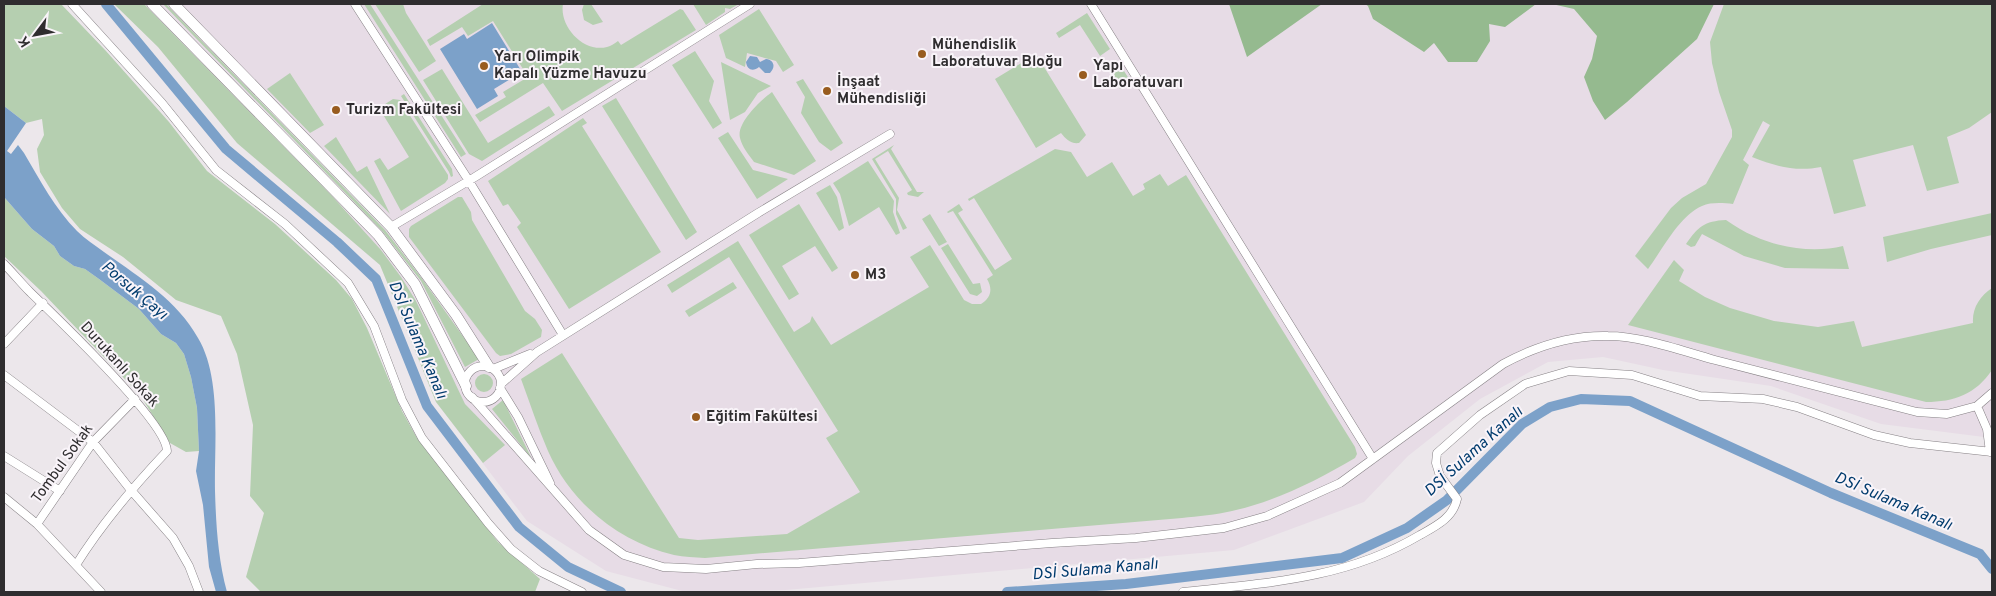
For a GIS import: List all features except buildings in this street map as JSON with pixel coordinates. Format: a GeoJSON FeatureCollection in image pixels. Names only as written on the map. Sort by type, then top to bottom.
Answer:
{"type":"FeatureCollection","features":[{"type":"Feature","properties":{"kind":"street"},"geometry":{"type":"LineString","coordinates":[[72,4],[162,103],[216,170],[285,224],[348,283],[374,326],[402,400],[422,438],[511,550],[539,571],[582,592]]}},
{"type":"Feature","properties":{"kind":"street"},"geometry":{"type":"LineString","coordinates":[[152,4],[378,235],[415,284],[472,398],[555,493],[589,530],[624,555],[663,567],[706,569],[757,564],[799,563],[1136,538],[1224,528],[1266,516],[1340,483],[1504,364],[1527,351],[1551,343],[1582,337],[1609,336],[1656,344],[1917,412],[1947,414],[1977,406],[1992,393]]}},
{"type":"Feature","properties":{"kind":"street"},"geometry":{"type":"LineString","coordinates":[[174,4],[391,227],[456,315],[491,368],[499,375],[501,386],[555,493]]}},
{"type":"Feature","properties":{"kind":"street"},"geometry":{"type":"LineString","coordinates":[[356,4],[469,181],[563,335]]}},
{"type":"Feature","properties":{"kind":"street"},"geometry":{"type":"LineString","coordinates":[[391,227],[469,181],[750,4]]}},
{"type":"Feature","properties":{"kind":"street"},"geometry":{"type":"LineString","coordinates":[[1091,4],[1373,459]]}},
{"type":"Feature","properties":{"kind":"street"},"geometry":{"type":"LineString","coordinates":[[472,398],[480,401],[489,401],[496,396],[501,386],[537,352],[890,134]]}},
{"type":"Feature","properties":{"kind":"street","name":"Durukanlı Sokak"},"geometry":{"type":"LineString","coordinates":[[4,264],[135,400],[161,434],[167,445],[167,451],[130,490]]}},
{"type":"Feature","properties":{"kind":"street"},"geometry":{"type":"LineString","coordinates":[[4,344],[43,303]]}},
{"type":"Feature","properties":{"kind":"street"},"geometry":{"type":"LineString","coordinates":[[466,386],[467,377],[472,370],[480,366],[491,368],[537,352]]}},
{"type":"Feature","properties":{"kind":"street"},"geometry":{"type":"LineString","coordinates":[[1183,592],[1309,577],[1341,569],[1377,556],[1412,540],[1443,522],[1455,509],[1457,499],[1440,476],[1436,463],[1437,453],[1480,415],[1525,384],[1569,371],[1632,375],[1700,396],[1763,399],[1798,407],[1874,435],[1910,443],[1991,452],[1987,429],[1977,406]]}},
{"type":"Feature","properties":{"kind":"street"},"geometry":{"type":"LineString","coordinates":[[4,375],[93,442],[130,490],[173,538],[190,566],[200,592]]}},
{"type":"Feature","properties":{"kind":"street","name":"Tombul Sokak"},"geometry":{"type":"LineString","coordinates":[[37,524],[93,442],[135,400]]}},
{"type":"Feature","properties":{"kind":"street"},"geometry":{"type":"LineString","coordinates":[[4,456],[60,491]]}},
{"type":"Feature","properties":{"kind":"street"},"geometry":{"type":"LineString","coordinates":[[76,565],[91,541],[130,490]]}},
{"type":"Feature","properties":{"kind":"street"},"geometry":{"type":"LineString","coordinates":[[4,497],[37,524],[101,592]]}},
{"type":"Feature","properties":{"kind":"shaded area"},"geometry":{"type":"Polygon","coordinates":[[[114,4],[1992,4],[1992,438],[1881,424],[1771,386],[1663,370],[1603,357],[1548,362],[1480,399],[1408,456],[1364,502],[1234,550],[786,590],[686,592],[606,571],[527,521],[436,402],[380,265],[237,143],[158,47],[114,4]]]}},
{"type":"Feature","properties":{"kind":"green space"},"geometry":{"type":"Polygon","coordinates":[[[4,4],[61,4],[169,122],[207,171],[275,224],[336,280],[352,299],[367,328],[402,411],[417,438],[498,542],[540,579],[535,592],[261,592],[246,577],[264,513],[250,496],[253,425],[237,354],[221,316],[176,300],[123,257],[80,229],[62,208],[40,172],[37,149],[44,135],[42,119],[26,123],[4,106],[4,4]]]}},
{"type":"Feature","properties":{"kind":"green space"},"geometry":{"type":"Polygon","coordinates":[[[114,4],[144,4],[332,196],[381,250],[416,301],[465,404],[505,445],[483,463],[436,402],[380,265],[237,143],[158,47],[114,4]]]}},
{"type":"Feature","properties":{"kind":"green space"},"geometry":{"type":"Polygon","coordinates":[[[163,4],[166,4],[385,230],[479,359],[465,367],[421,281],[383,232],[163,4]]]}},
{"type":"Feature","properties":{"kind":"green space"},"geometry":{"type":"Polygon","coordinates":[[[364,4],[370,4],[466,154],[461,157],[364,4]]]}},
{"type":"Feature","properties":{"kind":"green space"},"geometry":{"type":"Polygon","coordinates":[[[375,4],[403,4],[406,13],[436,61],[419,72],[375,4]]]}},
{"type":"Feature","properties":{"kind":"green space"},"geometry":{"type":"Polygon","coordinates":[[[483,4],[563,4],[565,21],[574,36],[589,46],[598,48],[608,47],[618,41],[621,45],[680,9],[683,10],[696,30],[562,111],[543,83],[480,122],[475,115],[506,97],[503,92],[528,77],[493,21],[468,36],[462,27],[430,46],[427,40],[483,4]]]}},
{"type":"Feature","properties":{"kind":"green space"},"geometry":{"type":"Polygon","coordinates":[[[584,4],[591,4],[603,22],[593,25],[584,20],[582,10],[584,4]]]}},
{"type":"Feature","properties":{"kind":"green space"},"geometry":{"type":"Polygon","coordinates":[[[693,4],[739,4],[730,9],[725,8],[725,12],[706,25],[693,4]]]}},
{"type":"Feature","properties":{"kind":"green space"},"geometry":{"type":"Polygon","coordinates":[[[1229,4],[1322,4],[1247,57],[1229,4]]]}},
{"type":"Feature","properties":{"kind":"green space"},"geometry":{"type":"Polygon","coordinates":[[[1365,4],[1536,4],[1505,27],[1489,24],[1490,41],[1477,62],[1448,62],[1434,43],[1424,52],[1373,19],[1368,6],[1365,4]]]}},
{"type":"Feature","properties":{"kind":"green space"},"geometry":{"type":"Polygon","coordinates":[[[1552,4],[1714,4],[1697,39],[1605,120],[1593,101],[1584,77],[1592,59],[1597,36],[1574,9],[1552,4]]]}},
{"type":"Feature","properties":{"kind":"green space"},"geometry":{"type":"Polygon","coordinates":[[[1724,4],[1992,4],[1992,112],[1969,128],[1947,137],[1959,183],[1927,191],[1913,145],[1853,160],[1866,206],[1834,214],[1821,167],[1802,169],[1785,167],[1752,157],[1770,125],[1763,121],[1743,160],[1749,165],[1733,204],[1709,204],[1702,206],[1686,217],[1665,243],[1648,269],[1635,256],[1671,208],[1682,198],[1706,184],[1732,137],[1732,130],[1719,92],[1712,63],[1710,42],[1724,4]]]}},
{"type":"Feature","properties":{"kind":"green space"},"geometry":{"type":"Polygon","coordinates":[[[759,9],[794,65],[783,72],[776,61],[747,53],[745,67],[726,58],[719,35],[759,9]]]}},
{"type":"Feature","properties":{"kind":"green space"},"geometry":{"type":"Polygon","coordinates":[[[1087,13],[1110,49],[1100,56],[1080,25],[1059,38],[1056,33],[1087,13]]]}},
{"type":"Feature","properties":{"kind":"green space"},"geometry":{"type":"Polygon","coordinates":[[[695,51],[714,81],[709,101],[722,123],[713,129],[672,65],[695,51]]]}},
{"type":"Feature","properties":{"kind":"green space"},"geometry":{"type":"Polygon","coordinates":[[[1036,54],[1086,135],[1079,143],[1071,142],[1061,133],[1036,148],[995,79],[1036,54]]]}},
{"type":"Feature","properties":{"kind":"green space"},"geometry":{"type":"Polygon","coordinates":[[[1117,60],[1131,82],[1120,89],[1106,66],[1117,60]]]}},
{"type":"Feature","properties":{"kind":"green space"},"geometry":{"type":"Polygon","coordinates":[[[721,62],[771,86],[758,93],[745,112],[730,120],[721,62]]]}},
{"type":"Feature","properties":{"kind":"green space"},"geometry":{"type":"Polygon","coordinates":[[[442,69],[488,143],[549,106],[555,115],[482,161],[469,154],[423,80],[442,69]]]}},
{"type":"Feature","properties":{"kind":"green space"},"geometry":{"type":"Polygon","coordinates":[[[290,73],[324,125],[310,133],[267,89],[290,73]]]}},
{"type":"Feature","properties":{"kind":"green space"},"geometry":{"type":"Polygon","coordinates":[[[803,79],[843,143],[831,151],[819,142],[801,113],[805,97],[796,82],[803,79]]]}},
{"type":"Feature","properties":{"kind":"green space"},"geometry":{"type":"Polygon","coordinates":[[[772,92],[816,161],[794,175],[754,162],[744,148],[740,138],[740,132],[745,119],[772,92]]]}},
{"type":"Feature","properties":{"kind":"green space"},"geometry":{"type":"Polygon","coordinates":[[[404,94],[452,169],[453,176],[451,177],[401,96],[404,94]]]}},
{"type":"Feature","properties":{"kind":"green space"},"geometry":{"type":"Polygon","coordinates":[[[616,98],[697,232],[686,240],[602,106],[616,98]]]}},
{"type":"Feature","properties":{"kind":"green space"},"geometry":{"type":"Polygon","coordinates":[[[393,99],[400,100],[448,175],[445,183],[401,211],[374,161],[380,158],[388,170],[409,157],[379,108],[393,99]]]}},
{"type":"Feature","properties":{"kind":"green space"},"geometry":{"type":"Polygon","coordinates":[[[583,118],[587,123],[582,126],[661,252],[569,309],[517,227],[521,223],[508,204],[503,206],[488,181],[583,118]]]}},
{"type":"Feature","properties":{"kind":"green space"},"geometry":{"type":"Polygon","coordinates":[[[728,132],[753,170],[788,179],[757,199],[718,138],[728,132]]]}},
{"type":"Feature","properties":{"kind":"green space"},"geometry":{"type":"Polygon","coordinates":[[[336,137],[357,172],[367,166],[390,214],[324,146],[336,137]]]}},
{"type":"Feature","properties":{"kind":"green space"},"geometry":{"type":"Polygon","coordinates":[[[894,145],[891,149],[917,192],[924,192],[918,197],[908,195],[907,193],[912,190],[888,151],[875,159],[899,198],[897,210],[907,228],[903,230],[896,214],[896,199],[872,159],[894,145]]]}},
{"type":"Feature","properties":{"kind":"green space"},"geometry":{"type":"Polygon","coordinates":[[[1055,149],[1071,152],[1087,177],[1112,162],[1133,196],[1145,189],[1143,184],[1160,174],[1168,186],[1186,175],[1355,447],[1357,454],[1355,458],[1326,475],[1280,496],[1220,514],[705,558],[674,555],[634,541],[599,518],[583,503],[558,470],[544,442],[521,379],[562,353],[679,538],[698,540],[787,534],[860,492],[826,438],[838,431],[729,257],[672,293],[667,285],[738,241],[794,332],[810,322],[812,316],[831,345],[929,287],[910,257],[930,245],[964,300],[972,304],[981,304],[989,296],[990,286],[987,279],[993,275],[953,211],[947,212],[959,204],[963,210],[958,213],[995,270],[1012,259],[974,198],[969,201],[968,199],[1055,149]]]}},
{"type":"Feature","properties":{"kind":"green space"},"geometry":{"type":"Polygon","coordinates":[[[868,161],[894,201],[893,212],[900,233],[896,235],[879,207],[849,226],[840,194],[833,183],[868,161]]]}},
{"type":"Feature","properties":{"kind":"green space"},"geometry":{"type":"Polygon","coordinates":[[[830,185],[837,197],[844,228],[839,231],[816,193],[830,185]]]}},
{"type":"Feature","properties":{"kind":"green space"},"geometry":{"type":"Polygon","coordinates":[[[4,197],[32,229],[54,246],[60,256],[74,266],[85,269],[139,309],[161,334],[176,343],[184,354],[191,377],[197,408],[199,451],[186,452],[170,443],[140,395],[41,291],[4,256],[4,197]]]}},
{"type":"Feature","properties":{"kind":"green space"},"geometry":{"type":"Polygon","coordinates":[[[458,197],[462,197],[471,212],[472,220],[525,311],[535,319],[542,330],[541,337],[511,354],[500,356],[496,353],[409,237],[411,226],[458,197]]]}},
{"type":"Feature","properties":{"kind":"green space"},"geometry":{"type":"Polygon","coordinates":[[[799,204],[838,268],[832,272],[815,246],[782,266],[799,294],[789,300],[749,235],[799,204]]]}},
{"type":"Feature","properties":{"kind":"green space"},"geometry":{"type":"Polygon","coordinates":[[[1992,213],[1992,235],[1931,249],[1887,262],[1883,237],[1992,213]]]}},
{"type":"Feature","properties":{"kind":"green space"},"geometry":{"type":"Polygon","coordinates":[[[930,214],[947,242],[939,246],[922,219],[930,214]]]}},
{"type":"Feature","properties":{"kind":"green space"},"geometry":{"type":"Polygon","coordinates":[[[1726,220],[1750,234],[1775,244],[1809,249],[1843,246],[1849,269],[1785,268],[1744,256],[1702,234],[1695,246],[1691,247],[1686,244],[1702,226],[1726,220]]]}},
{"type":"Feature","properties":{"kind":"green space"},"geometry":{"type":"Polygon","coordinates":[[[948,244],[973,284],[980,283],[982,292],[977,296],[970,294],[941,248],[948,244]]]}},
{"type":"Feature","properties":{"kind":"green space"},"geometry":{"type":"Polygon","coordinates":[[[1674,260],[1684,270],[1679,281],[1705,297],[1730,308],[1774,321],[1818,327],[1854,321],[1862,347],[1973,323],[1974,312],[1978,303],[1992,288],[1992,370],[1979,385],[1964,395],[1936,402],[1926,402],[1628,325],[1674,260]]]}},
{"type":"Feature","properties":{"kind":"green space"},"geometry":{"type":"Polygon","coordinates":[[[733,282],[737,288],[689,317],[685,311],[733,282]]]}},
{"type":"Feature","properties":{"kind":"green space"},"geometry":{"type":"Polygon","coordinates":[[[480,374],[488,374],[493,379],[491,390],[480,392],[475,387],[475,379],[480,374]]]}},
{"type":"Feature","properties":{"kind":"green space"},"geometry":{"type":"Polygon","coordinates":[[[503,400],[532,459],[492,409],[503,400]]]}},
{"type":"Feature","properties":{"kind":"water","name":"Yarı Olimpik Kapalı Yüzme Havuzu"},"geometry":{"type":"Polygon","coordinates":[[[492,23],[522,72],[494,89],[498,96],[477,109],[440,49],[464,34],[467,39],[492,23]]]}},
{"type":"Feature","properties":{"kind":"water"},"geometry":{"type":"Polygon","coordinates":[[[750,56],[757,57],[760,62],[766,59],[771,61],[772,71],[765,73],[759,67],[753,70],[749,68],[746,62],[750,56]]]}},
{"type":"Feature","properties":{"kind":"water","name":"Porsuk Çayı"},"geometry":{"type":"Polygon","coordinates":[[[4,106],[26,123],[7,151],[11,154],[18,145],[48,194],[77,231],[144,280],[168,301],[189,324],[206,354],[214,392],[217,529],[221,567],[227,592],[216,592],[209,567],[203,505],[196,471],[199,451],[197,408],[184,354],[176,343],[161,334],[139,309],[85,269],[74,266],[60,256],[54,246],[32,229],[4,197],[4,106]]]}},
{"type":"Feature","properties":{"kind":"waterway","name":"DSİ Sulama Kanalı"},"geometry":{"type":"LineString","coordinates":[[106,4],[226,149],[337,242],[376,279],[427,406],[519,527],[568,567],[621,592]]}},
{"type":"Feature","properties":{"kind":"waterway","name":"DSİ Sulama Kanalı"},"geometry":{"type":"LineString","coordinates":[[1007,592],[1126,584],[1342,558],[1407,528],[1447,500],[1522,424],[1550,407],[1581,399],[1630,401],[1831,493],[1980,554],[1992,569]]}},
{"type":"Feature","properties":{"kind":"place","name":"Mühendislik Laboratuvar Bloğu"},"geometry":{"type":"Point","coordinates":[922,54]}},
{"type":"Feature","properties":{"kind":"place","name":"Yarı Olimpik Kapalı Yüzme Havuzu"},"geometry":{"type":"Point","coordinates":[484,66]}},
{"type":"Feature","properties":{"kind":"place","name":"Yapı Laboratuvarı"},"geometry":{"type":"Point","coordinates":[1083,75]}},
{"type":"Feature","properties":{"kind":"place","name":"İnşaat Mühendisliği"},"geometry":{"type":"Point","coordinates":[827,91]}},
{"type":"Feature","properties":{"kind":"place","name":"Turizm Fakültesi"},"geometry":{"type":"Point","coordinates":[336,110]}},
{"type":"Feature","properties":{"kind":"place","name":"M3"},"geometry":{"type":"Point","coordinates":[855,275]}},
{"type":"Feature","properties":{"kind":"place","name":"Eğitim Fakültesi"},"geometry":{"type":"Point","coordinates":[696,417]}}]}
